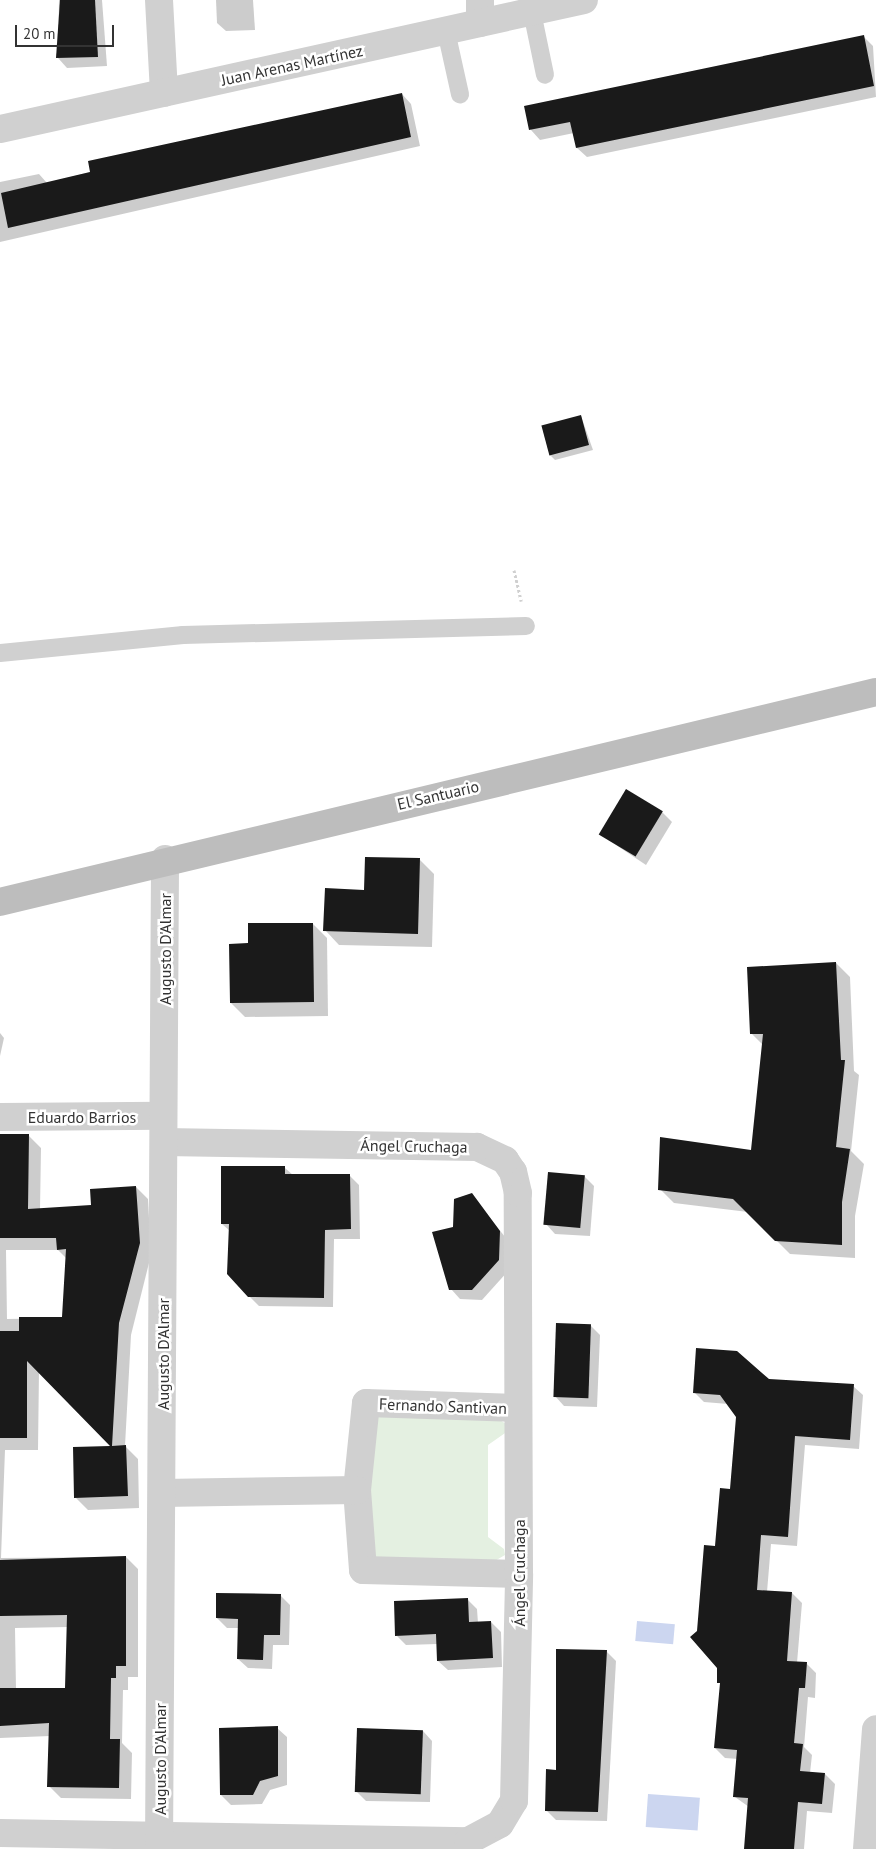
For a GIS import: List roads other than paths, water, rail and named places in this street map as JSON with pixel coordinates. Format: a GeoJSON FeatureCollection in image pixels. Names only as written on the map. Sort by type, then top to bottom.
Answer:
{"type":"FeatureCollection","features":[{"type":"Feature","properties":{"kind":"street"},"geometry":{"type":"LineString","coordinates":[[160,0],[164,93]]}},
{"type":"Feature","properties":{"kind":"street","name":"Juan Arenas Martínez"},"geometry":{"type":"LineString","coordinates":[[0,129],[446,31],[480,11],[532,12],[584,0]]}},
{"type":"Feature","properties":{"kind":"street","name":"El Santuario"},"geometry":{"type":"LineString","coordinates":[[0,902],[165,860],[876,692]]}},
{"type":"Feature","properties":{"kind":"street","name":"Augusto D'Almar"},"geometry":{"type":"LineString","coordinates":[[160,1843],[165,860]]}},
{"type":"Feature","properties":{"kind":"street","name":"Eduardo Barrios"},"geometry":{"type":"LineString","coordinates":[[0,1118],[163,1129]]}},
{"type":"Feature","properties":{"kind":"street","name":"Ángel Cruchaga"},"geometry":{"type":"LineString","coordinates":[[0,1834],[160,1843],[468,1841],[491,1831],[510,1813],[514,1800],[520,1574],[518,1193],[505,1160],[477,1148],[163,1129]]}},
{"type":"Feature","properties":{"kind":"street","name":"Fernando Santivan"},"geometry":{"type":"LineString","coordinates":[[518,1408],[366,1404],[357,1490],[363,1570],[520,1574]]}},
{"type":"Feature","properties":{"kind":"street"},"geometry":{"type":"LineString","coordinates":[[162,1493],[357,1490]]}},
{"type":"Feature","properties":{"kind":"street"},"geometry":{"type":"LineString","coordinates":[[867,1849],[876,1729]]}},
{"type":"Feature","properties":{"kind":"lane"},"geometry":{"type":"LineString","coordinates":[[532,12],[545,75]]}},
{"type":"Feature","properties":{"kind":"lane"},"geometry":{"type":"LineString","coordinates":[[446,31],[460,94]]}},
{"type":"Feature","properties":{"kind":"lane"},"geometry":{"type":"LineString","coordinates":[[0,653],[183,635],[526,626]]}},
{"type":"Feature","properties":{"kind":"water"},"geometry":{"type":"Polygon","coordinates":[[[637,1621],[675,1624],[673,1644],[635,1641],[637,1621]]]}},
{"type":"Feature","properties":{"kind":"water"},"geometry":{"type":"Polygon","coordinates":[[[648,1794],[700,1798],[698,1831],[646,1827],[648,1794]]]}}]}
